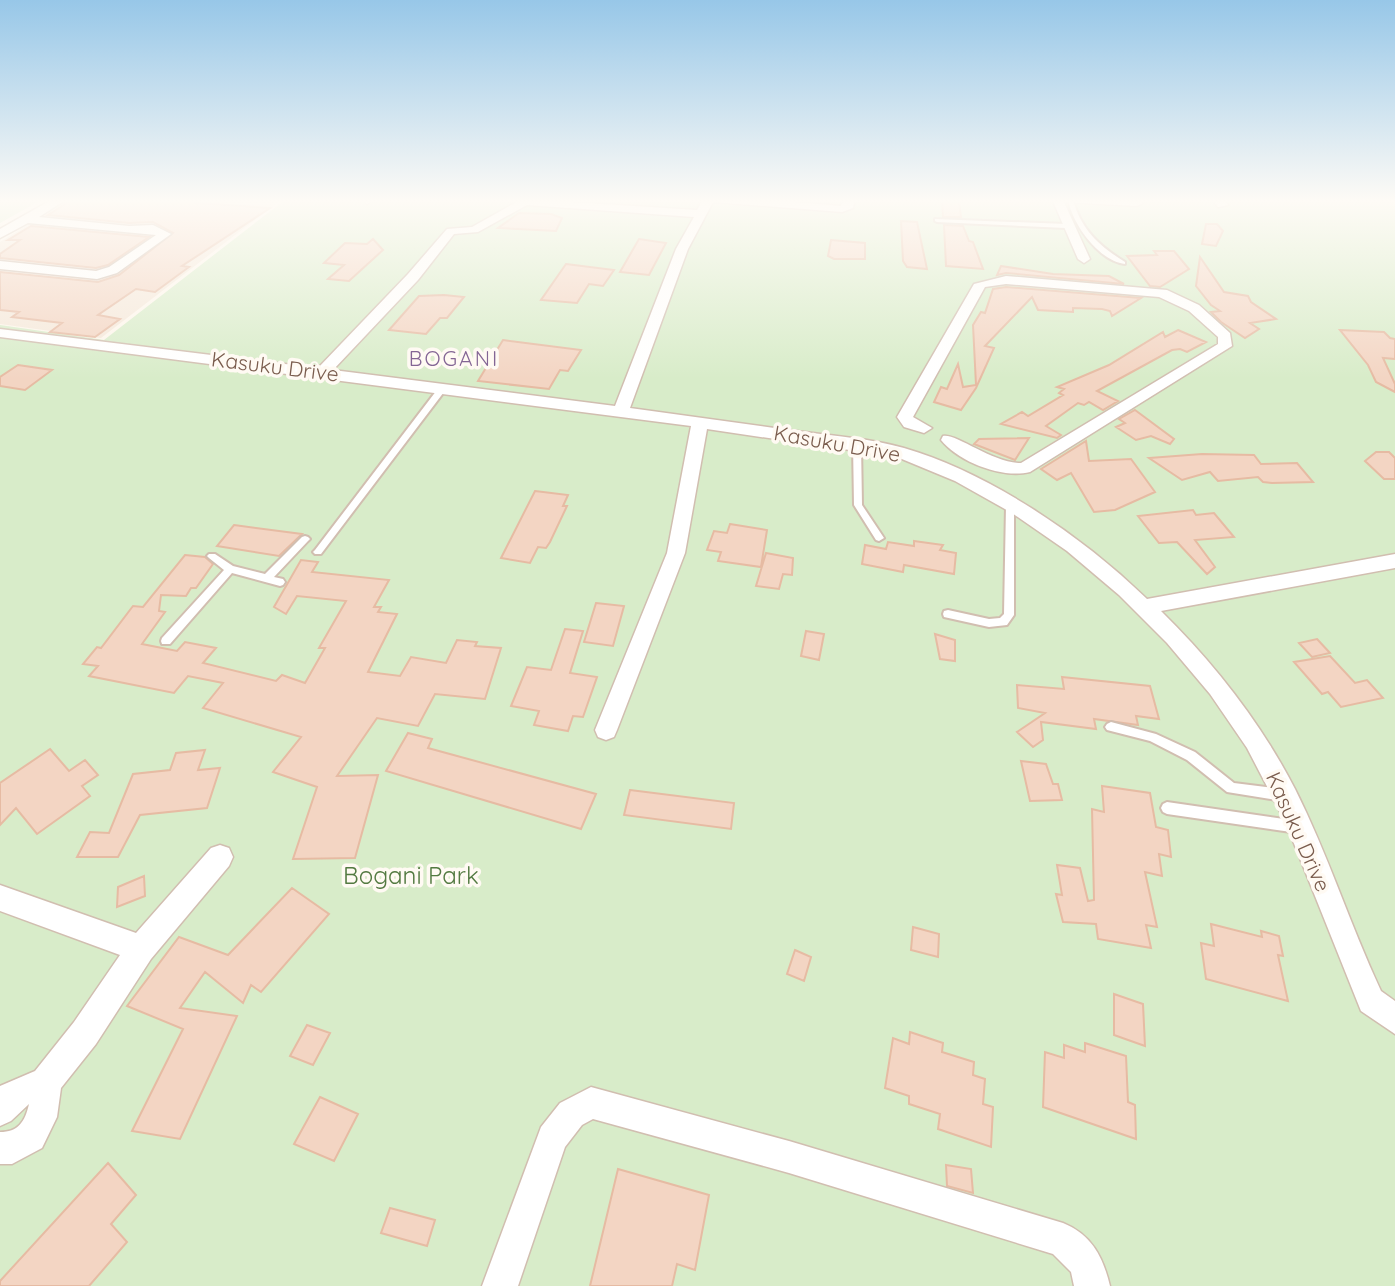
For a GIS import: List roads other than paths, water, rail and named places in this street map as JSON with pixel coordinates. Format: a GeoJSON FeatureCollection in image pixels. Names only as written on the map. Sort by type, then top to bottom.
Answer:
{"type":"FeatureCollection","features":[{"type":"Feature","properties":{"kind":"street"},"geometry":{"type":"LineString","coordinates":[[0,265],[97,275],[113,270],[129,259]]}},
{"type":"Feature","properties":{"kind":"street"},"geometry":{"type":"LineString","coordinates":[[322,373],[426,259]]}},
{"type":"Feature","properties":{"kind":"street"},"geometry":{"type":"LineString","coordinates":[[621,411],[678,259]]}},
{"type":"Feature","properties":{"kind":"street"},"geometry":{"type":"LineString","coordinates":[[1006,279],[1162,293],[1194,308],[1225,336],[1225,346],[1024,468],[1003,467],[972,458],[950,440],[945,430],[925,428],[910,424],[905,417],[936,358],[980,284],[985,281],[1006,279]]}},
{"type":"Feature","properties":{"kind":"street","name":"Kasuku Drive"},"geometry":{"type":"LineString","coordinates":[[0,333],[621,411],[857,444],[902,453],[931,466],[1010,506],[1063,538],[1143,607],[1206,675],[1254,740],[1286,796],[1371,1001],[1395,1019]]}},
{"type":"Feature","properties":{"kind":"street"},"geometry":{"type":"LineString","coordinates":[[606,730],[676,553],[700,422]]}},
{"type":"Feature","properties":{"kind":"street"},"geometry":{"type":"LineString","coordinates":[[902,453],[925,428]]}},
{"type":"Feature","properties":{"kind":"street"},"geometry":{"type":"LineString","coordinates":[[931,466],[950,440]]}},
{"type":"Feature","properties":{"kind":"street"},"geometry":{"type":"LineString","coordinates":[[1143,607],[1395,561]]}},
{"type":"Feature","properties":{"kind":"street"},"geometry":{"type":"LineString","coordinates":[[0,1110],[14,1094],[45,1083],[85,1033],[141,949],[220,857]]}},
{"type":"Feature","properties":{"kind":"street"},"geometry":{"type":"LineString","coordinates":[[0,898],[141,949]]}},
{"type":"Feature","properties":{"kind":"street"},"geometry":{"type":"LineString","coordinates":[[0,1148],[15,1146],[28,1139],[37,1128],[47,1104],[45,1083]]}},
{"type":"Feature","properties":{"kind":"street"},"geometry":{"type":"LineString","coordinates":[[500,1286],[552,1138],[571,1114],[591,1103],[789,1157],[1063,1240],[1087,1263],[1092,1286]]}},
{"type":"Feature","properties":{"kind":"lane"},"geometry":{"type":"LineString","coordinates":[[1118,259],[1123,262]]}},
{"type":"Feature","properties":{"kind":"lane"},"geometry":{"type":"LineString","coordinates":[[318,552],[443,388]]}},
{"type":"Feature","properties":{"kind":"lane"},"geometry":{"type":"LineString","coordinates":[[857,444],[858,505],[879,538]]}},
{"type":"Feature","properties":{"kind":"lane"},"geometry":{"type":"LineString","coordinates":[[947,614],[989,624],[1003,622],[1009,615],[1010,506]]}},
{"type":"Feature","properties":{"kind":"lane"},"geometry":{"type":"LineString","coordinates":[[268,577],[304,539]]}},
{"type":"Feature","properties":{"kind":"lane"},"geometry":{"type":"LineString","coordinates":[[212,556],[230,569],[280,582]]}},
{"type":"Feature","properties":{"kind":"lane"},"geometry":{"type":"LineString","coordinates":[[166,642],[230,569]]}},
{"type":"Feature","properties":{"kind":"lane"},"geometry":{"type":"LineString","coordinates":[[1111,727],[1152,737],[1191,756],[1231,788],[1286,796]]}},
{"type":"Feature","properties":{"kind":"lane"},"geometry":{"type":"LineString","coordinates":[[1167,808],[1298,827]]}},
{"type":"Feature","properties":{"kind":"district","name":"BOGANI"},"geometry":{"type":"Point","coordinates":[454,359]}},
{"type":"Feature","properties":{"kind":"park label","name":"Bogani Park"},"geometry":{"type":"Point","coordinates":[411,876]}}]}
